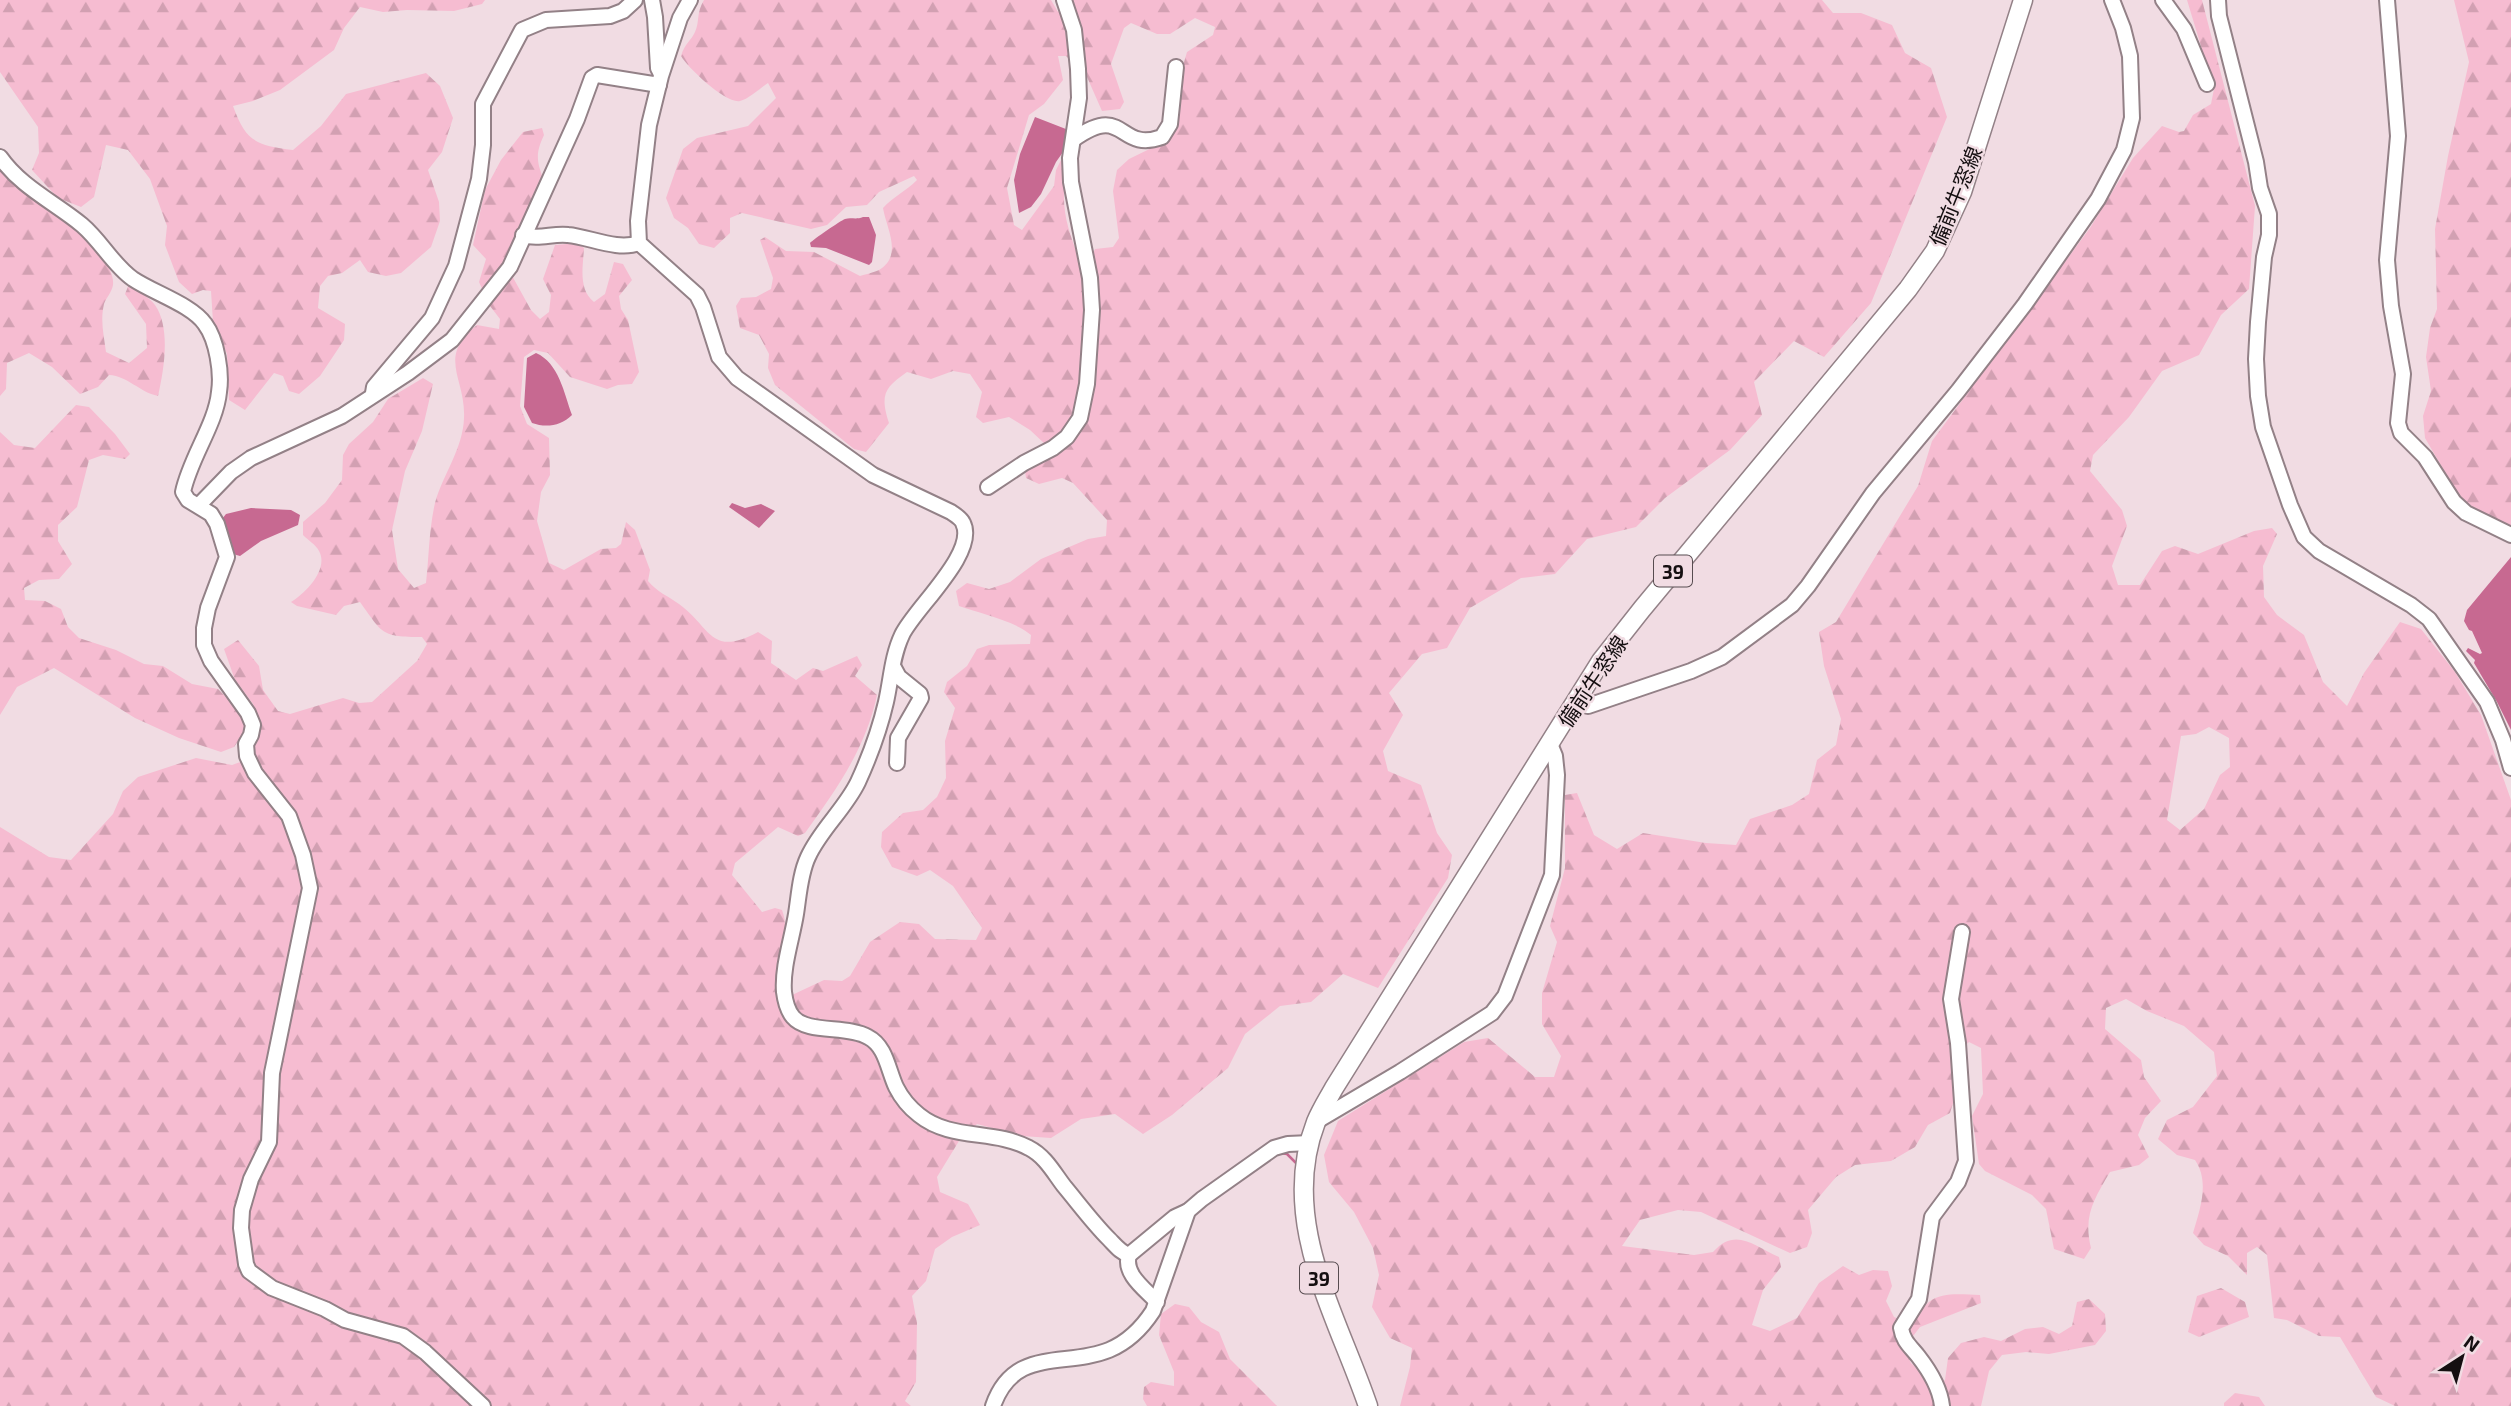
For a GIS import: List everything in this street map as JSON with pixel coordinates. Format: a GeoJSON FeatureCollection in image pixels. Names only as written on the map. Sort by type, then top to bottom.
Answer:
{"type":"FeatureCollection","features":[{"type":"Feature","properties":{"kind":"main road","name":"備前牛窓線"},"geometry":{"type":"LineString","coordinates":[[1368,1406],[1316,1271],[1304,1216],[1310,1143],[1317,1121],[1334,1088],[1601,662],[1908,289],[1935,251],[1962,192],[2023,0]]}},
{"type":"Feature","properties":{"kind":"street"},"geometry":{"type":"LineString","coordinates":[[372,397],[374,387],[432,318],[456,266],[479,179],[483,145],[483,104],[522,30],[546,20],[610,16],[623,11],[635,0]]}},
{"type":"Feature","properties":{"kind":"street"},"geometry":{"type":"LineString","coordinates":[[652,0],[660,80]]}},
{"type":"Feature","properties":{"kind":"street"},"geometry":{"type":"LineString","coordinates":[[690,0],[680,18],[649,125],[638,222],[639,243],[697,295],[719,357],[737,378],[879,479],[951,512],[964,523],[965,537],[949,575],[911,619],[897,649],[881,717],[858,782],[808,857],[787,963],[784,992],[786,1003],[792,1016],[811,1027],[849,1030],[869,1037],[877,1044],[903,1099],[929,1123],[944,1130],[1015,1142],[1031,1149],[1045,1160],[1105,1236],[1123,1254],[1129,1255]]}},
{"type":"Feature","properties":{"kind":"street"},"geometry":{"type":"LineString","coordinates":[[988,487],[1024,463],[1054,449],[1072,432],[1080,418],[1090,360],[1090,278],[1071,182],[1070,158],[1079,98],[1078,69],[1074,30],[1064,0]]}},
{"type":"Feature","properties":{"kind":"street"},"geometry":{"type":"LineString","coordinates":[[1576,702],[1588,706],[1691,671],[1722,657],[1792,605],[1873,493],[2017,315],[2091,210],[2124,150],[2132,118],[2130,56],[2112,0]]}},
{"type":"Feature","properties":{"kind":"street"},"geometry":{"type":"LineString","coordinates":[[2163,0],[2184,29],[2207,84]]}},
{"type":"Feature","properties":{"kind":"street"},"geometry":{"type":"LineString","coordinates":[[2218,0],[2219,16],[2256,162],[2260,188],[2269,214],[2258,322],[2258,396],[2263,427],[2285,493],[2304,537],[2319,551],[2428,618],[2487,702],[2511,768]]}},
{"type":"Feature","properties":{"kind":"street"},"geometry":{"type":"LineString","coordinates":[[2387,0],[2398,135],[2387,260],[2391,306],[2403,374],[2398,423],[2401,433],[2425,457],[2454,502],[2466,513],[2511,535]]}},
{"type":"Feature","properties":{"kind":"street"},"geometry":{"type":"LineString","coordinates":[[1074,139],[1091,127],[1102,124],[1114,125],[1141,141],[1162,137],[1170,124],[1176,67]]}},
{"type":"Feature","properties":{"kind":"street"},"geometry":{"type":"LineString","coordinates":[[199,505],[231,472],[251,458],[342,416],[441,351],[504,276],[577,119],[592,78],[597,75],[660,80]]}},
{"type":"Feature","properties":{"kind":"street"},"geometry":{"type":"LineString","coordinates":[[0,157],[10,171],[82,225],[125,274],[194,313],[204,322],[210,332],[216,358],[220,390],[217,403],[186,475],[183,492],[188,500],[211,514],[217,524],[227,557],[208,608],[204,645],[211,661],[248,713],[253,725],[246,744],[247,756],[255,774],[289,816],[303,855],[310,888],[272,1073],[269,1142],[251,1179],[242,1209],[241,1228],[246,1264],[249,1271],[272,1288],[345,1320],[403,1336],[483,1406]]}},
{"type":"Feature","properties":{"kind":"street"},"geometry":{"type":"LineString","coordinates":[[523,235],[540,237],[564,234],[602,242],[634,245],[639,243]]}},
{"type":"Feature","properties":{"kind":"street"},"geometry":{"type":"LineString","coordinates":[[893,666],[899,677],[920,694],[921,698],[898,738],[897,763]]}},
{"type":"Feature","properties":{"kind":"street"},"geometry":{"type":"LineString","coordinates":[[1317,1121],[1492,1013],[1505,996],[1552,875],[1557,775],[1555,756],[1550,744]]}},
{"type":"Feature","properties":{"kind":"street"},"geometry":{"type":"LineString","coordinates":[[1942,1406],[1932,1378],[1903,1339],[1901,1328],[1919,1299],[1932,1217],[1958,1182],[1966,1161],[1958,1043],[1951,999],[1962,932]]}},
{"type":"Feature","properties":{"kind":"street"},"geometry":{"type":"LineString","coordinates":[[1157,1302],[1130,1273],[1126,1264],[1129,1255],[1175,1217],[1188,1211],[1274,1148],[1310,1143]]}},
{"type":"Feature","properties":{"kind":"street"},"geometry":{"type":"LineString","coordinates":[[993,1406],[1010,1379],[1026,1366],[1044,1360],[1109,1350],[1124,1342],[1146,1323],[1157,1302],[1188,1211]]}},
{"type":"Feature","properties":{"kind":"green space"},"geometry":{"type":"Polygon","coordinates":[[[0,0],[485,0],[482,4],[454,11],[383,12],[360,7],[344,28],[334,50],[280,90],[233,106],[243,127],[254,140],[293,150],[321,126],[346,94],[426,73],[440,86],[453,118],[442,152],[428,170],[439,202],[440,221],[431,247],[401,273],[386,276],[368,272],[360,260],[342,273],[328,276],[320,286],[318,308],[345,324],[344,340],[320,376],[299,394],[289,391],[283,376],[274,373],[245,410],[229,400],[227,354],[213,322],[211,291],[203,290],[192,294],[179,282],[165,245],[167,226],[150,179],[128,150],[106,145],[94,197],[81,207],[58,198],[32,170],[39,153],[38,127],[0,72],[0,0]]]}},
{"type":"Feature","properties":{"kind":"green space"},"geometry":{"type":"Polygon","coordinates":[[[704,0],[1051,0],[1058,12],[1067,0],[1822,0],[1833,13],[1861,13],[1892,25],[1905,53],[1931,68],[1947,117],[1871,303],[1824,357],[1794,341],[1754,382],[1762,415],[1730,450],[1665,498],[1636,527],[1587,539],[1555,574],[1521,578],[1470,608],[1447,648],[1422,654],[1389,693],[1403,715],[1383,751],[1388,771],[1421,785],[1437,833],[1452,855],[1448,878],[1378,988],[1343,974],[1311,1002],[1280,1006],[1245,1034],[1228,1068],[1172,1115],[1143,1134],[1115,1114],[1081,1119],[1051,1138],[1022,1136],[977,1124],[959,1141],[937,1177],[940,1192],[968,1204],[980,1225],[952,1237],[935,1249],[926,1281],[912,1296],[917,1323],[916,1382],[905,1401],[911,1406],[0,1406],[0,827],[49,857],[71,860],[113,814],[123,791],[138,777],[196,758],[232,765],[243,761],[256,740],[259,724],[253,704],[235,680],[224,649],[238,640],[259,666],[263,690],[278,711],[290,714],[343,698],[359,703],[372,702],[417,661],[427,644],[422,637],[398,636],[384,632],[360,602],[344,606],[336,615],[297,606],[291,602],[309,587],[321,565],[319,551],[303,535],[303,522],[325,503],[342,480],[343,455],[349,444],[373,422],[388,399],[423,378],[433,384],[422,431],[405,471],[392,530],[398,569],[414,588],[426,583],[435,503],[463,429],[463,404],[455,358],[465,337],[477,325],[499,329],[500,319],[490,306],[479,282],[486,259],[473,245],[485,190],[501,160],[523,132],[542,128],[544,135],[538,156],[543,178],[506,265],[531,310],[540,319],[549,312],[551,295],[543,279],[555,245],[578,243],[584,248],[584,284],[594,302],[605,294],[614,262],[623,264],[632,280],[619,296],[621,309],[628,320],[639,372],[632,384],[607,389],[570,377],[548,353],[534,350],[524,357],[520,406],[527,424],[549,438],[550,475],[541,492],[537,521],[549,563],[564,570],[601,549],[616,548],[621,544],[626,522],[635,530],[650,570],[648,581],[690,613],[712,636],[720,641],[730,642],[758,632],[772,641],[771,663],[796,680],[813,668],[823,671],[857,656],[862,665],[855,676],[877,695],[858,751],[805,833],[798,836],[778,827],[735,863],[732,875],[762,912],[775,908],[782,910],[785,929],[778,966],[778,986],[792,995],[824,980],[842,981],[850,976],[870,942],[900,922],[919,924],[935,939],[976,940],[982,928],[953,886],[930,870],[917,876],[892,867],[881,847],[882,832],[903,813],[923,810],[937,797],[946,778],[945,741],[955,708],[944,692],[947,682],[967,666],[977,649],[989,645],[1030,644],[1031,635],[1015,625],[959,606],[956,591],[967,583],[989,589],[1010,582],[1041,559],[1088,539],[1106,536],[1107,520],[1073,483],[1062,478],[1039,484],[1026,478],[1025,471],[1046,445],[1030,430],[1009,417],[983,423],[976,417],[982,392],[970,374],[953,371],[931,379],[907,372],[899,378],[886,393],[885,405],[889,423],[866,452],[854,449],[775,385],[768,368],[769,354],[759,335],[740,328],[736,306],[741,298],[756,297],[771,289],[773,278],[760,240],[765,237],[786,251],[814,252],[860,276],[874,272],[888,262],[891,255],[891,240],[883,208],[917,180],[914,176],[879,192],[867,205],[846,207],[827,225],[811,229],[742,213],[730,218],[730,233],[714,248],[699,244],[688,228],[674,218],[666,198],[683,149],[697,138],[748,126],[776,98],[768,83],[740,101],[726,97],[685,62],[681,56],[695,32],[704,0]],[[1195,18],[1170,34],[1157,34],[1131,23],[1124,28],[1111,64],[1124,102],[1120,109],[1102,111],[1087,77],[1066,56],[1058,56],[1063,80],[1044,104],[1029,115],[1007,188],[1014,225],[1022,230],[1054,186],[1056,170],[1061,160],[1065,171],[1066,219],[1080,260],[1091,258],[1095,249],[1113,247],[1119,238],[1113,191],[1117,170],[1129,159],[1170,139],[1178,128],[1180,76],[1187,52],[1213,35],[1215,27],[1195,18]]]}},
{"type":"Feature","properties":{"kind":"green space"},"geometry":{"type":"Polygon","coordinates":[[[2187,0],[2202,0],[2255,206],[2249,289],[2221,315],[2199,355],[2162,371],[2129,417],[2093,455],[2090,471],[2122,510],[2127,526],[2112,566],[2118,585],[2140,585],[2162,551],[2175,546],[2198,554],[2254,531],[2272,528],[2277,534],[2263,566],[2264,597],[2277,615],[2304,635],[2323,682],[2347,706],[2364,673],[2400,622],[2421,629],[2455,672],[2481,715],[2511,800],[2511,1406],[2395,1406],[2376,1397],[2340,1337],[2319,1336],[2287,1320],[2274,1318],[2267,1255],[2257,1247],[2247,1253],[2247,1275],[2228,1256],[2204,1245],[2193,1233],[2202,1196],[2200,1168],[2195,1160],[2177,1155],[2158,1139],[2167,1120],[2193,1107],[2217,1076],[2214,1052],[2184,1026],[2126,999],[2106,1008],[2105,1029],[2141,1060],[2144,1077],[2161,1101],[2145,1118],[2138,1135],[2149,1157],[2139,1165],[2110,1172],[2095,1199],[2088,1226],[2091,1248],[2084,1259],[2054,1249],[2046,1209],[2032,1195],[1985,1171],[1979,1164],[1972,1116],[1983,1094],[1981,1048],[1969,1042],[1954,1056],[1954,1100],[1950,1113],[1928,1125],[1915,1147],[1891,1161],[1855,1165],[1836,1177],[1808,1210],[1812,1233],[1807,1247],[1790,1253],[1701,1212],[1678,1210],[1640,1220],[1622,1246],[1694,1255],[1713,1252],[1721,1245],[1737,1239],[1779,1257],[1781,1267],[1763,1290],[1752,1325],[1770,1331],[1797,1318],[1819,1283],[1843,1266],[1859,1275],[1873,1270],[1888,1271],[1892,1286],[1886,1301],[1894,1317],[1909,1323],[1927,1304],[1941,1296],[1980,1295],[1981,1303],[1920,1327],[1904,1348],[1911,1363],[1935,1385],[1945,1380],[1948,1358],[1961,1343],[1984,1337],[2001,1341],[2025,1329],[2043,1327],[2059,1334],[2072,1326],[2077,1302],[2089,1299],[2105,1314],[2106,1331],[2095,1345],[2049,1354],[2026,1352],[2002,1355],[1989,1371],[1981,1406],[1400,1406],[1412,1348],[1390,1338],[1372,1307],[1379,1275],[1373,1248],[1354,1212],[1329,1182],[1324,1155],[1338,1121],[1464,1042],[1488,1038],[1535,1077],[1554,1077],[1561,1056],[1542,1024],[1542,993],[1557,942],[1550,926],[1565,868],[1565,795],[1577,793],[1594,835],[1617,849],[1643,833],[1736,845],[1750,819],[1792,805],[1809,794],[1817,760],[1836,745],[1841,719],[1824,666],[1819,632],[1836,622],[1918,486],[1932,441],[2090,228],[2133,158],[2162,126],[2184,131],[2193,115],[2211,104],[2214,89],[2187,0]],[[2209,727],[2196,734],[2181,736],[2167,820],[2180,830],[2204,809],[2220,775],[2230,767],[2229,738],[2209,727]]]}},
{"type":"Feature","properties":{"kind":"green space"},"geometry":{"type":"Polygon","coordinates":[[[2454,0],[2511,0],[2511,544],[2483,526],[2460,498],[2425,438],[2423,416],[2431,391],[2426,357],[2430,328],[2437,309],[2435,229],[2469,62],[2454,0]]]}},
{"type":"Feature","properties":{"kind":"green space"},"geometry":{"type":"Polygon","coordinates":[[[0,170],[5,177],[52,211],[87,241],[111,271],[113,285],[104,304],[102,316],[106,352],[129,363],[147,348],[146,324],[125,294],[129,284],[155,305],[165,337],[158,396],[122,378],[109,375],[98,387],[80,394],[52,367],[29,353],[7,363],[6,389],[0,396],[0,170]]]}},
{"type":"Feature","properties":{"kind":"green space"},"geometry":{"type":"Polygon","coordinates":[[[76,405],[89,407],[130,454],[125,459],[103,455],[89,460],[77,507],[58,525],[58,541],[72,564],[59,579],[39,580],[24,588],[25,600],[45,601],[61,609],[68,627],[79,638],[116,650],[144,664],[163,666],[192,684],[218,689],[239,710],[246,730],[234,747],[221,752],[179,738],[135,718],[54,668],[17,687],[0,715],[0,432],[14,445],[35,448],[76,405]]]}},
{"type":"Feature","properties":{"kind":"green space"},"geometry":{"type":"Polygon","coordinates":[[[2221,1288],[2245,1302],[2249,1317],[2199,1337],[2188,1332],[2197,1296],[2221,1288]]]}},
{"type":"Feature","properties":{"kind":"green space"},"geometry":{"type":"Polygon","coordinates":[[[1175,1304],[1189,1307],[1201,1322],[1219,1332],[1230,1359],[1277,1406],[1147,1406],[1143,1399],[1144,1387],[1151,1382],[1174,1386],[1174,1372],[1159,1335],[1161,1314],[1175,1304]]]}},
{"type":"Feature","properties":{"kind":"green space"},"geometry":{"type":"Polygon","coordinates":[[[2235,1393],[2259,1397],[2265,1406],[2224,1406],[2235,1393]]]}},
{"type":"Feature","properties":{"kind":"shaded area"},"geometry":{"type":"Polygon","coordinates":[[[1035,117],[1071,131],[1070,142],[1056,162],[1041,194],[1031,207],[1019,213],[1014,180],[1020,154],[1035,117]]]}},
{"type":"Feature","properties":{"kind":"shaded area"},"geometry":{"type":"Polygon","coordinates":[[[869,217],[876,235],[872,262],[869,265],[826,248],[811,247],[812,241],[842,220],[869,217]]]}},
{"type":"Feature","properties":{"kind":"shaded area"},"geometry":{"type":"Polygon","coordinates":[[[536,353],[555,371],[572,415],[558,424],[548,426],[532,423],[524,407],[527,358],[536,353]]]}},
{"type":"Feature","properties":{"kind":"shaded area"},"geometry":{"type":"Polygon","coordinates":[[[732,503],[745,508],[761,504],[775,511],[759,528],[729,507],[732,503]]]}},
{"type":"Feature","properties":{"kind":"shaded area"},"geometry":{"type":"Polygon","coordinates":[[[251,508],[291,510],[300,515],[298,525],[261,541],[240,556],[233,554],[222,519],[226,514],[251,508]]]}},
{"type":"Feature","properties":{"kind":"shaded area"},"geometry":{"type":"Polygon","coordinates":[[[2511,557],[2511,730],[2474,663],[2475,660],[2466,651],[2468,648],[2482,653],[2464,621],[2467,610],[2511,557]]]}},
{"type":"Feature","properties":{"kind":"waterway"},"geometry":{"type":"LineString","coordinates":[[1280,1153],[1287,1154],[1297,1164]]}}]}
